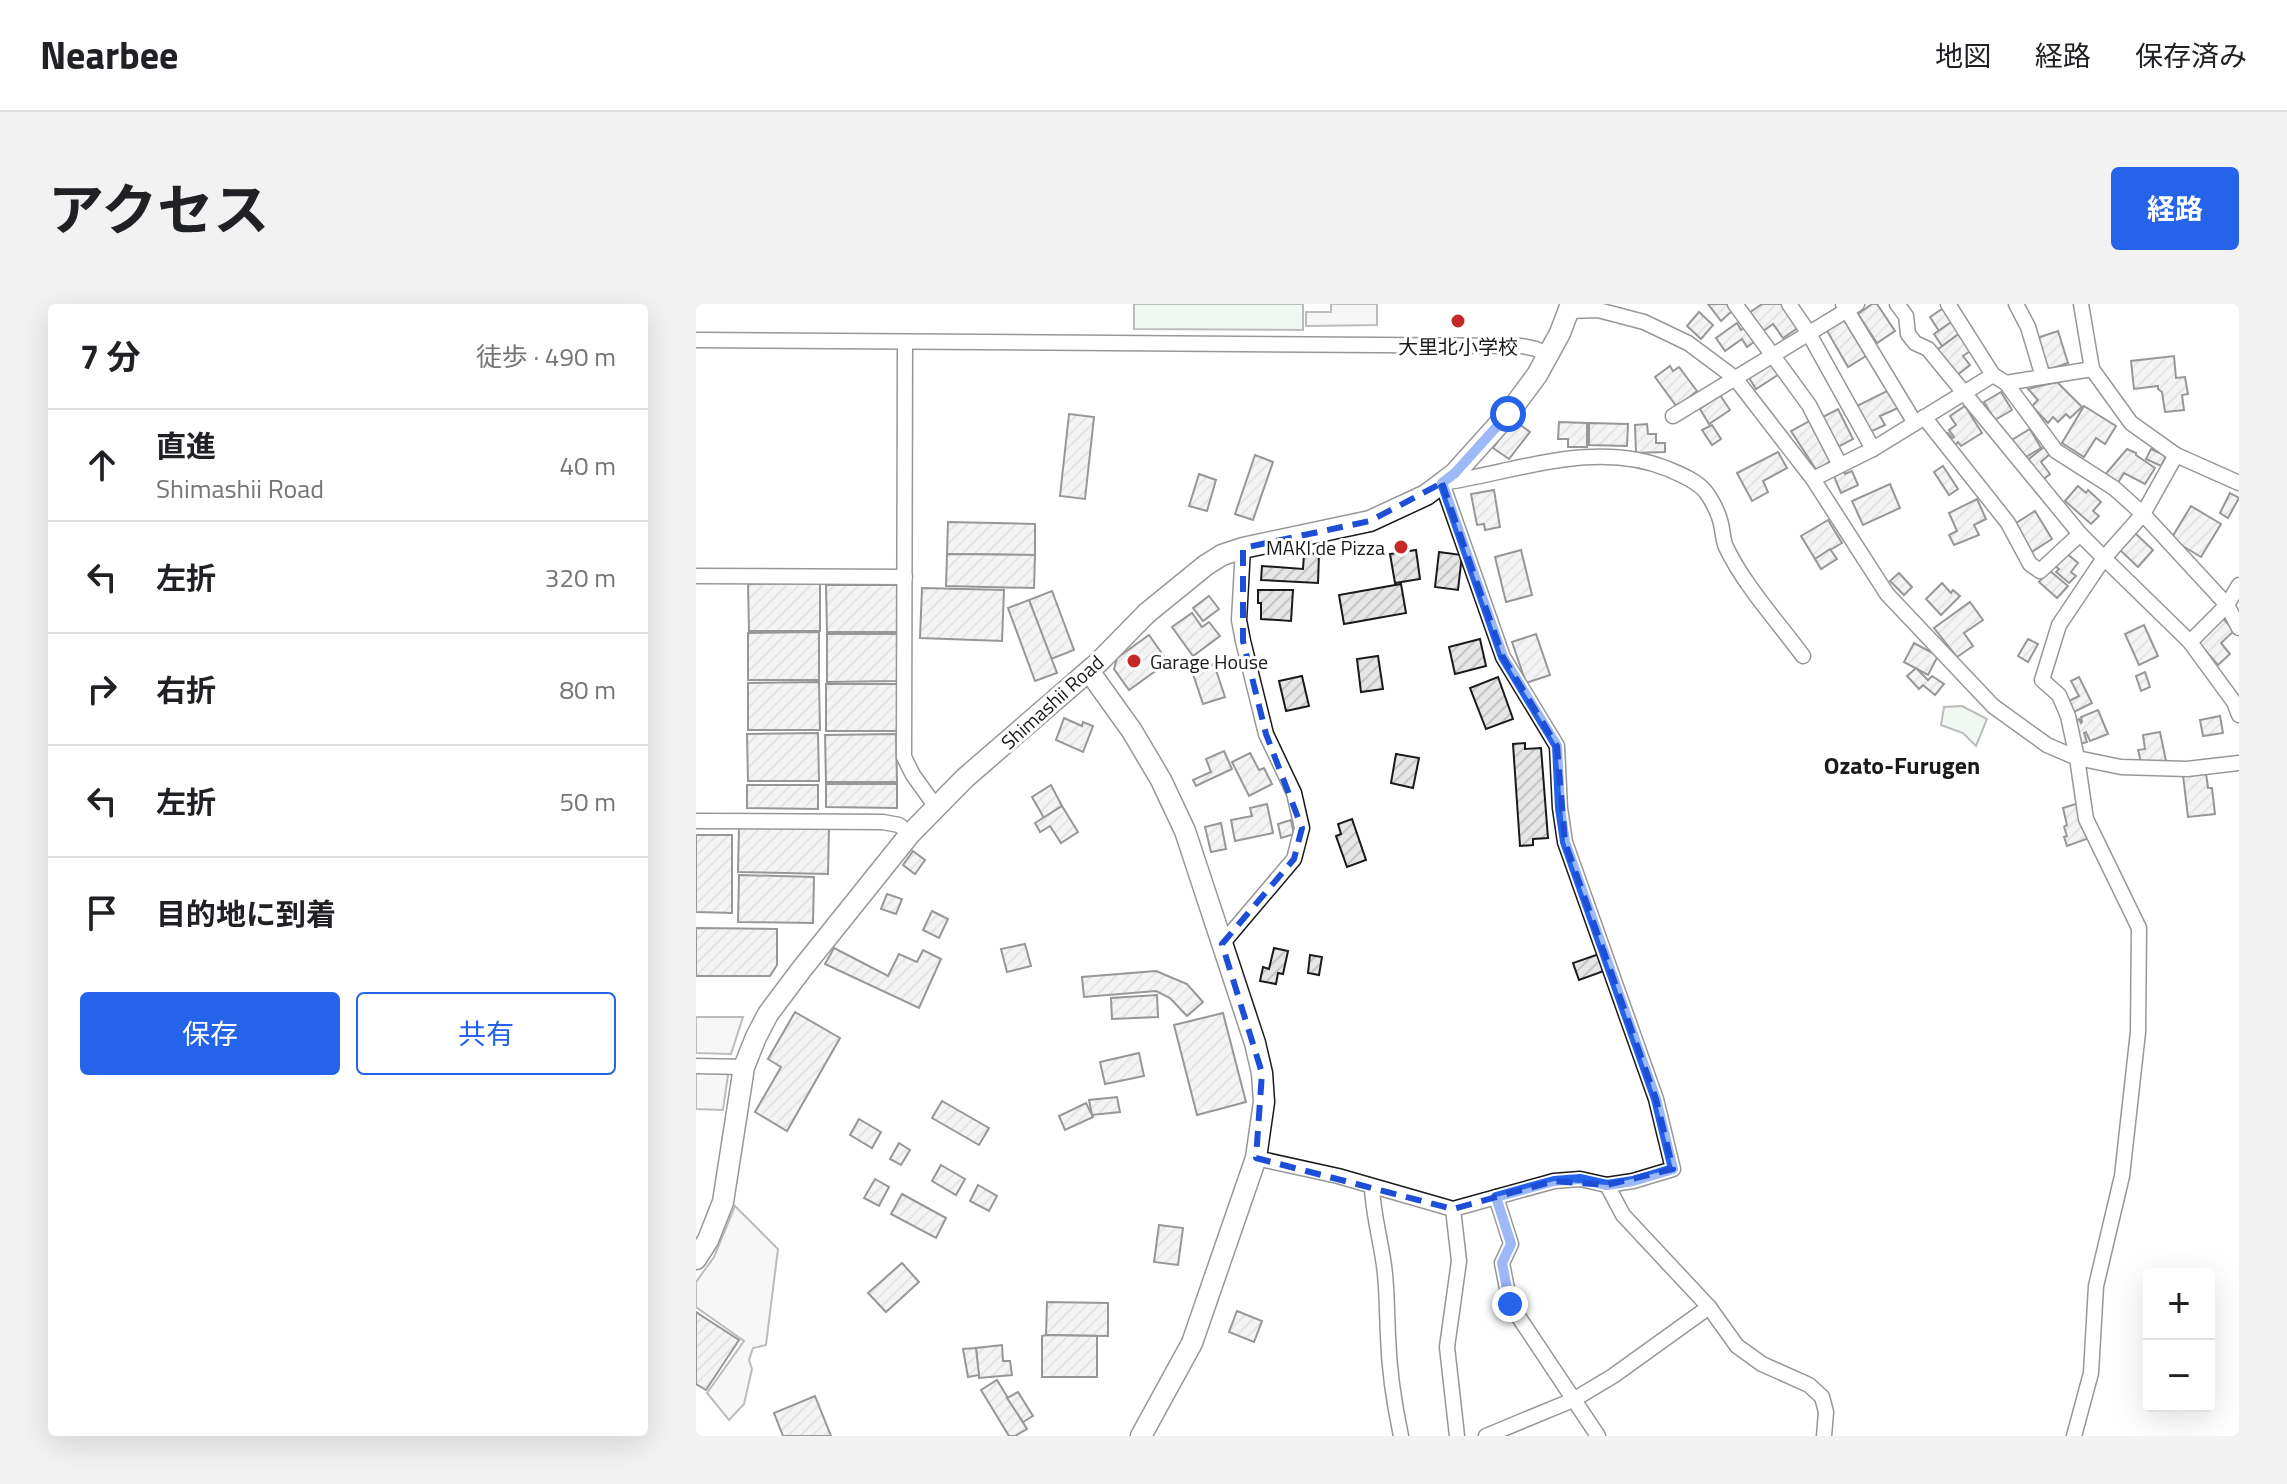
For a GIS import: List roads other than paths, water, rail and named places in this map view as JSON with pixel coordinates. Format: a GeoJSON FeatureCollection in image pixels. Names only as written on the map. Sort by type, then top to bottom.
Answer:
{"type":"FeatureCollection","features":[{"type":"Feature","properties":{"kind":"street"},"geometry":{"type":"LineString","coordinates":[[1735,304],[1809,405],[1840,465]]}},
{"type":"Feature","properties":{"kind":"street"},"geometry":{"type":"LineString","coordinates":[[1789,304],[1808,332],[1873,449]]}},
{"type":"Feature","properties":{"kind":"street"},"geometry":{"type":"LineString","coordinates":[[1897,304],[1906,316],[1908,334],[1915,343],[1928,349],[2080,534],[2190,642],[2234,702],[2239,715]]}},
{"type":"Feature","properties":{"kind":"street"},"geometry":{"type":"LineString","coordinates":[[1948,304],[1993,375],[2006,383],[2056,451],[2114,488],[2143,514],[2227,605],[2239,628]]}},
{"type":"Feature","properties":{"kind":"street"},"geometry":{"type":"LineString","coordinates":[[2016,304],[2028,327],[2043,377]]}},
{"type":"Feature","properties":{"kind":"street"},"geometry":{"type":"LineString","coordinates":[[2081,304],[2092,369],[2131,423],[2176,455],[2239,483]]}},
{"type":"Feature","properties":{"kind":"street"},"geometry":{"type":"LineString","coordinates":[[1673,416],[1849,306],[1919,420],[2008,523],[2030,564],[2040,571],[2080,534]]}},
{"type":"Feature","properties":{"kind":"street"},"geometry":{"type":"LineString","coordinates":[[1570,307],[1598,310],[1644,322],[1688,343],[1735,378],[1813,479],[1887,594],[1993,706],[2047,745],[2077,758],[2121,767],[2187,769],[2239,763]]}},
{"type":"Feature","properties":{"kind":"street","name":"Shimashii Road"},"geometry":{"type":"LineString","coordinates":[[696,1259],[708,1240],[723,1202],[744,1067],[768,1014],[910,834],[965,778],[1089,671],[1147,613],[1193,574],[1222,555],[1243,548],[1370,521],[1426,495],[1455,473],[1508,414],[1548,355],[1570,307]]}},
{"type":"Feature","properties":{"kind":"street"},"geometry":{"type":"LineString","coordinates":[[696,340],[1522,346],[1548,355]]}},
{"type":"Feature","properties":{"kind":"street"},"geometry":{"type":"LineString","coordinates":[[905,343],[904,757],[936,807]]}},
{"type":"Feature","properties":{"kind":"street"},"geometry":{"type":"LineString","coordinates":[[2006,383],[2092,369]]}},
{"type":"Feature","properties":{"kind":"street"},"geometry":{"type":"LineString","coordinates":[[1813,479],[1873,449],[1993,375]]}},
{"type":"Feature","properties":{"kind":"street"},"geometry":{"type":"LineString","coordinates":[[2074,1436],[2091,1373],[2096,1286],[2122,1176],[2138,1032],[2139,928],[2086,819],[2068,716],[2059,695],[2042,680],[2059,625],[2104,558],[2143,514],[2176,455]]}},
{"type":"Feature","properties":{"kind":"street"},"geometry":{"type":"LineString","coordinates":[[1256,1158],[1338,1176],[1453,1209],[1554,1181],[1580,1179],[1607,1185],[1673,1169],[1656,1099],[1565,842],[1557,746],[1503,657],[1442,483],[1561,459],[1602,456],[1648,461],[1681,474],[1705,490],[1719,517],[1725,544],[1741,573],[1803,656]]}},
{"type":"Feature","properties":{"kind":"street"},"geometry":{"type":"LineString","coordinates":[[1222,944],[1294,859],[1302,828],[1294,793],[1266,734],[1243,641],[1239,620],[1243,548]]}},
{"type":"Feature","properties":{"kind":"street"},"geometry":{"type":"LineString","coordinates":[[696,576],[905,577]]}},
{"type":"Feature","properties":{"kind":"street"},"geometry":{"type":"LineString","coordinates":[[2190,642],[2227,605],[2239,585]]}},
{"type":"Feature","properties":{"kind":"street"},"geometry":{"type":"LineString","coordinates":[[1089,671],[1132,731],[1161,780],[1185,831],[1255,1043],[1264,1102],[1256,1158],[1192,1343],[1141,1436]]}},
{"type":"Feature","properties":{"kind":"street"},"geometry":{"type":"LineString","coordinates":[[696,821],[883,822],[899,825],[910,834]]}},
{"type":"Feature","properties":{"kind":"street"},"geometry":{"type":"LineString","coordinates":[[696,1066],[744,1067]]}},
{"type":"Feature","properties":{"kind":"street"},"geometry":{"type":"LineString","coordinates":[[1607,1185],[1623,1215],[1709,1307],[1737,1346],[1762,1364],[1809,1385],[1822,1397],[1826,1412],[1824,1436]]}},
{"type":"Feature","properties":{"kind":"street"},"geometry":{"type":"LineString","coordinates":[[1372,1187],[1372,1203],[1385,1269],[1389,1350],[1401,1436]]}},
{"type":"Feature","properties":{"kind":"street"},"geometry":{"type":"LineString","coordinates":[[1496,1197],[1511,1244],[1502,1263],[1510,1304],[1598,1436]]}},
{"type":"Feature","properties":{"kind":"street"},"geometry":{"type":"LineString","coordinates":[[1453,1209],[1459,1261],[1447,1347],[1457,1436]]}},
{"type":"Feature","properties":{"kind":"street"},"geometry":{"type":"LineString","coordinates":[[1486,1436],[1515,1430],[1573,1400],[1613,1376],[1709,1307]]}},
{"type":"Feature","properties":{"kind":"place","name":"大里北小学校"},"geometry":{"type":"Point","coordinates":[1458,321]}},
{"type":"Feature","properties":{"kind":"place","name":"MAKI de Pizza"},"geometry":{"type":"Point","coordinates":[1401,547]}},
{"type":"Feature","properties":{"kind":"place","name":"Garage House"},"geometry":{"type":"Point","coordinates":[1134,661]}},
{"type":"Feature","properties":{"kind":"district","name":"Ozato-Furugen"},"geometry":{"type":"Point","coordinates":[1902,765]}}]}
